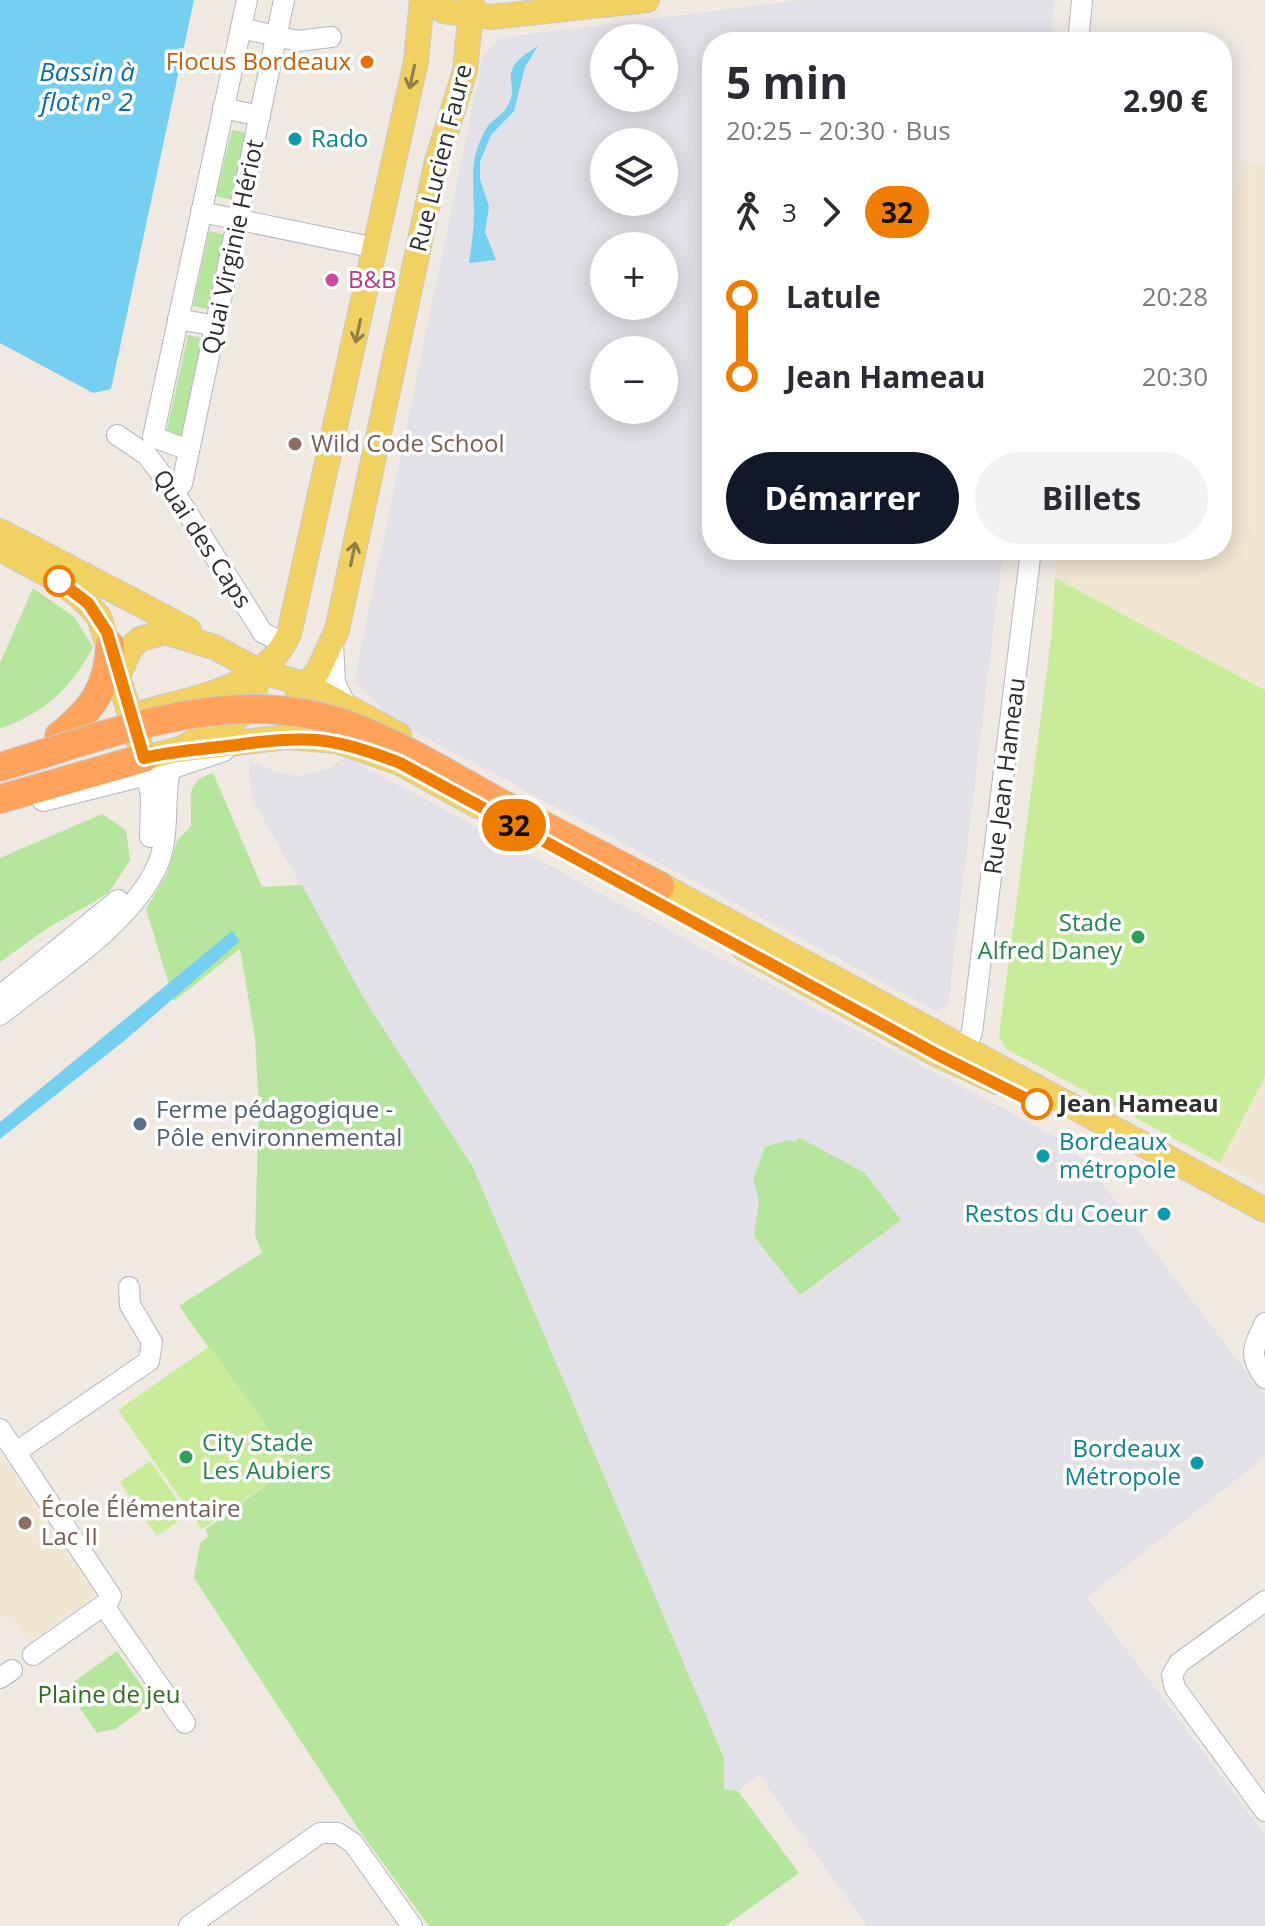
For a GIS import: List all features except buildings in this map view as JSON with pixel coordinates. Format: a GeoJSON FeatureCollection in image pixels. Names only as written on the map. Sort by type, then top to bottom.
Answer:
{"type":"FeatureCollection","features":[{"type":"Feature","properties":{"kind":"highway"},"geometry":{"type":"LineString","coordinates":[[59,736],[82,718],[98,697],[108,672],[110,645]]}},
{"type":"Feature","properties":{"kind":"highway"},"geometry":{"type":"LineString","coordinates":[[0,767],[201,711],[264,708],[297,712],[355,727],[660,886]]}},
{"type":"Feature","properties":{"kind":"highway"},"geometry":{"type":"LineString","coordinates":[[0,753],[131,716]]}},
{"type":"Feature","properties":{"kind":"highway"},"geometry":{"type":"LineString","coordinates":[[0,799],[159,763]]}},
{"type":"Feature","properties":{"kind":"main road","name":"Rue Lucien Faure"},"geometry":{"type":"LineString","coordinates":[[259,671],[285,643],[293,620],[416,61],[422,0]]}},
{"type":"Feature","properties":{"kind":"main road"},"geometry":{"type":"LineString","coordinates":[[436,0],[443,11],[471,8],[538,14],[647,0]]}},
{"type":"Feature","properties":{"kind":"main road","name":"Rue Lucien Faure"},"geometry":{"type":"LineString","coordinates":[[159,763],[266,721],[307,685],[333,643],[437,161],[463,79],[471,8]]}},
{"type":"Feature","properties":{"kind":"main road"},"geometry":{"type":"LineString","coordinates":[[0,531],[156,611],[259,671],[307,685],[354,710],[594,844],[660,886],[1265,1210]]}},
{"type":"Feature","properties":{"kind":"main road"},"geometry":{"type":"LineString","coordinates":[[0,549],[75,592],[99,617],[131,716],[159,763]]}},
{"type":"Feature","properties":{"kind":"main road"},"geometry":{"type":"LineString","coordinates":[[119,674],[130,649],[152,633],[165,632],[214,647]]}},
{"type":"Feature","properties":{"kind":"main road"},"geometry":{"type":"LineString","coordinates":[[131,716],[222,690],[259,671]]}},
{"type":"Feature","properties":{"kind":"main road"},"geometry":{"type":"LineString","coordinates":[[159,763],[237,719],[252,704],[259,671]]}},
{"type":"Feature","properties":{"kind":"main road"},"geometry":{"type":"LineString","coordinates":[[159,763],[292,737],[337,741],[400,763],[940,1056],[979,1073],[1265,1225]]}},
{"type":"Feature","properties":{"kind":"street","name":"Quai Virginie Hériot"},"geometry":{"type":"LineString","coordinates":[[189,450],[153,437],[247,0]]}},
{"type":"Feature","properties":{"kind":"street","name":"Quai Virginie Hériot"},"geometry":{"type":"LineString","coordinates":[[173,490],[182,484],[284,0]]}},
{"type":"Feature","properties":{"kind":"street"},"geometry":{"type":"LineString","coordinates":[[1079,32],[1082,0]]}},
{"type":"Feature","properties":{"kind":"street"},"geometry":{"type":"LineString","coordinates":[[241,28],[298,41],[331,37]]}},
{"type":"Feature","properties":{"kind":"street"},"geometry":{"type":"LineString","coordinates":[[223,108],[260,116]]}},
{"type":"Feature","properties":{"kind":"street"},"geometry":{"type":"LineString","coordinates":[[201,212],[376,248]]}},
{"type":"Feature","properties":{"kind":"street"},"geometry":{"type":"LineString","coordinates":[[178,319],[216,326]]}},
{"type":"Feature","properties":{"kind":"street","name":"Quai des Caps"},"geometry":{"type":"LineString","coordinates":[[117,435],[147,455],[173,490],[261,630],[285,643]]}},
{"type":"Feature","properties":{"kind":"street","name":"Rue Jean Hameau"},"geometry":{"type":"LineString","coordinates":[[966,1048],[974,1017],[1030,560]]}},
{"type":"Feature","properties":{"kind":"street"},"geometry":{"type":"LineString","coordinates":[[333,643],[335,683],[354,710]]}},
{"type":"Feature","properties":{"kind":"street"},"geometry":{"type":"LineString","coordinates":[[0,811],[159,763]]}},
{"type":"Feature","properties":{"kind":"street"},"geometry":{"type":"LineString","coordinates":[[0,996],[111,906],[127,889],[145,857],[151,836],[159,763]]}},
{"type":"Feature","properties":{"kind":"street"},"geometry":{"type":"LineString","coordinates":[[0,1015],[120,918],[138,898],[161,850],[159,763]]}},
{"type":"Feature","properties":{"kind":"street"},"geometry":{"type":"LineString","coordinates":[[803,981],[842,996],[945,1049],[966,1048],[979,1073]]}},
{"type":"Feature","properties":{"kind":"street"},"geometry":{"type":"LineString","coordinates":[[16,1452],[149,1361],[152,1342],[130,1305],[129,1287]]}},
{"type":"Feature","properties":{"kind":"street"},"geometry":{"type":"LineString","coordinates":[[1265,1323],[1252,1350],[1252,1358],[1265,1378]]}},
{"type":"Feature","properties":{"kind":"street"},"geometry":{"type":"LineString","coordinates":[[0,1429],[111,1596],[104,1606],[33,1655]]}},
{"type":"Feature","properties":{"kind":"street"},"geometry":{"type":"LineString","coordinates":[[1263,1803],[1175,1688],[1172,1675],[1179,1663],[1265,1601]]}},
{"type":"Feature","properties":{"kind":"street"},"geometry":{"type":"LineString","coordinates":[[104,1606],[185,1723]]}},
{"type":"Feature","properties":{"kind":"street"},"geometry":{"type":"LineString","coordinates":[[189,1926],[320,1833],[338,1833],[353,1843],[411,1925]]}},
{"type":"Feature","properties":{"kind":"shaded area"},"geometry":{"type":"Polygon","coordinates":[[[800,0],[1054,0],[1051,32],[702,32],[702,560],[1002,560],[948,1005],[936,1011],[397,722],[354,682],[483,56],[499,38],[590,27],[590,112],[678,112],[678,24],[610,24],[800,0]]]}},
{"type":"Feature","properties":{"kind":"shaded area"},"geometry":{"type":"Polygon","coordinates":[[[1265,163],[1265,690],[1055,578],[1056,560],[1232,560],[1232,199],[1245,166],[1265,163]]]}},
{"type":"Feature","properties":{"kind":"shaded area"},"geometry":{"type":"Polygon","coordinates":[[[346,757],[1059,1139],[1085,1161],[1265,1396],[1265,1457],[1087,1597],[1265,1835],[1265,1926],[867,1926],[759,1775],[738,1791],[724,1789],[724,1758],[475,1170],[363,997],[251,796],[249,760],[279,773],[299,776],[329,768],[346,757]]]}},
{"type":"Feature","properties":{"kind":"shaded area"},"geometry":{"type":"Polygon","coordinates":[[[1265,1077],[1265,1187],[1220,1163],[1265,1077]]]}},
{"type":"Feature","properties":{"kind":"shaded area","name":"École Élémentaire Lac II"},"geometry":{"type":"Polygon","coordinates":[[[0,1454],[99,1593],[30,1642],[9,1613],[0,1619],[0,1454]]]}},
{"type":"Feature","properties":{"kind":"green space"},"geometry":{"type":"Polygon","coordinates":[[[232,130],[249,133],[233,200],[216,196],[232,130]]]}},
{"type":"Feature","properties":{"kind":"green space"},"geometry":{"type":"Polygon","coordinates":[[[209,231],[227,235],[211,310],[193,306],[209,231]]]}},
{"type":"Feature","properties":{"kind":"green space"},"geometry":{"type":"Polygon","coordinates":[[[188,335],[205,339],[183,438],[166,434],[188,335]]]}},
{"type":"Feature","properties":{"kind":"green space","name":"Stade Alfred Daney"},"geometry":{"type":"Polygon","coordinates":[[[1055,578],[1265,690],[1265,1077],[1220,1163],[1006,1049],[999,1036],[1052,632],[1055,578]]]}},
{"type":"Feature","properties":{"kind":"green space"},"geometry":{"type":"Polygon","coordinates":[[[33,588],[74,617],[93,647],[55,698],[30,715],[0,728],[0,663],[33,588]]]}},
{"type":"Feature","properties":{"kind":"green space"},"geometry":{"type":"Polygon","coordinates":[[[213,773],[262,887],[302,885],[363,997],[473,1167],[724,1758],[724,1789],[738,1791],[799,1873],[725,1926],[429,1926],[361,1833],[194,1578],[200,1543],[209,1536],[205,1530],[293,1465],[179,1306],[262,1253],[255,1235],[259,1108],[255,1038],[240,949],[174,1001],[146,909],[167,873],[177,841],[191,826],[193,787],[197,781],[213,773]]]}},
{"type":"Feature","properties":{"kind":"green space"},"geometry":{"type":"Polygon","coordinates":[[[102,814],[126,830],[130,860],[109,893],[46,929],[0,962],[0,858],[102,814]]]}},
{"type":"Feature","properties":{"kind":"green space"},"geometry":{"type":"Polygon","coordinates":[[[798,1137],[865,1173],[901,1220],[800,1295],[754,1236],[759,1201],[753,1179],[765,1147],[788,1140],[796,1142],[798,1137]]]}},
{"type":"Feature","properties":{"kind":"green space"},"geometry":{"type":"Polygon","coordinates":[[[210,1346],[294,1465],[202,1529],[118,1410],[210,1346]]]}},
{"type":"Feature","properties":{"kind":"green space"},"geometry":{"type":"Polygon","coordinates":[[[150,1461],[188,1515],[157,1536],[120,1482],[150,1461]]]}},
{"type":"Feature","properties":{"kind":"green space","name":"Plaine de jeu"},"geometry":{"type":"Polygon","coordinates":[[[117,1651],[153,1702],[115,1729],[97,1733],[70,1694],[75,1681],[117,1651]]]}},
{"type":"Feature","properties":{"kind":"water","name":"Bassin à flot n° 2"},"geometry":{"type":"Polygon","coordinates":[[[0,0],[194,0],[111,389],[93,393],[0,343],[0,0]]]}},
{"type":"Feature","properties":{"kind":"water"},"geometry":{"type":"Polygon","coordinates":[[[538,46],[525,67],[514,111],[491,135],[480,162],[480,179],[489,207],[485,232],[496,260],[469,263],[474,226],[473,171],[480,140],[511,98],[511,77],[516,64],[538,46]]]}},
{"type":"Feature","properties":{"kind":"water"},"geometry":{"type":"Polygon","coordinates":[[[232,931],[240,941],[124,1041],[0,1139],[0,1122],[232,931]]]}},
{"type":"Feature","properties":{"kind":"bus line","name":"32"},"geometry":{"type":"LineString","coordinates":[[59,581],[88,603],[107,632],[144,758],[177,750],[286,737],[337,741],[400,763],[940,1056],[1037,1104]]}},
{"type":"Feature","properties":{"kind":"place","name":"Flocus Bordeaux"},"geometry":{"type":"Point","coordinates":[367,62]}},
{"type":"Feature","properties":{"kind":"place","name":"Rado"},"geometry":{"type":"Point","coordinates":[295,139]}},
{"type":"Feature","properties":{"kind":"place","name":"B&B"},"geometry":{"type":"Point","coordinates":[332,280]}},
{"type":"Feature","properties":{"kind":"place","name":"Wild Code School"},"geometry":{"type":"Point","coordinates":[295,444]}},
{"type":"Feature","properties":{"kind":"place","name":"Stade Alfred Daney"},"geometry":{"type":"Point","coordinates":[1138,937]}},
{"type":"Feature","properties":{"kind":"place","name":"Jean Hameau"},"geometry":{"type":"Point","coordinates":[1037,1104]}},
{"type":"Feature","properties":{"kind":"place","name":"Ferme pédagogique - Pôle environnemental"},"geometry":{"type":"Point","coordinates":[140,1124]}},
{"type":"Feature","properties":{"kind":"place","name":"Bordeaux métropole"},"geometry":{"type":"Point","coordinates":[1043,1156]}},
{"type":"Feature","properties":{"kind":"place","name":"Restos du Coeur"},"geometry":{"type":"Point","coordinates":[1164,1214]}},
{"type":"Feature","properties":{"kind":"place","name":"City Stade Les Aubiers"},"geometry":{"type":"Point","coordinates":[186,1457]}},
{"type":"Feature","properties":{"kind":"place","name":"Bordeaux Métropole"},"geometry":{"type":"Point","coordinates":[1197,1463]}},
{"type":"Feature","properties":{"kind":"place","name":"École Élémentaire Lac II"},"geometry":{"type":"Point","coordinates":[25,1523]}}]}
